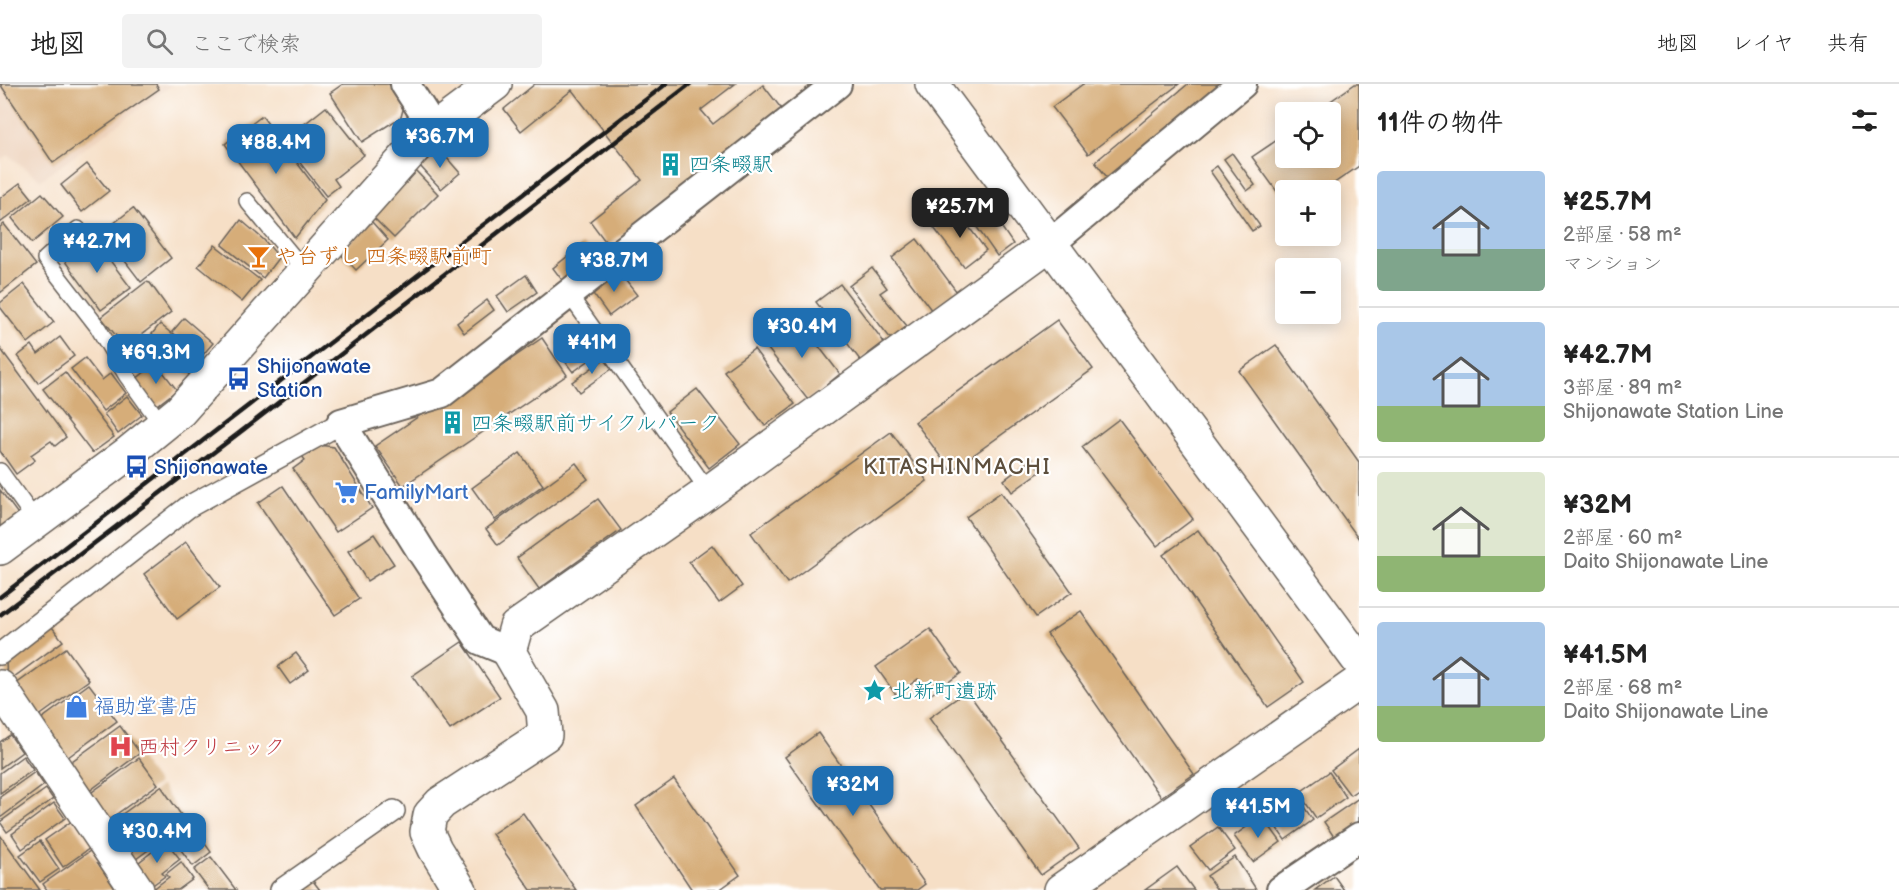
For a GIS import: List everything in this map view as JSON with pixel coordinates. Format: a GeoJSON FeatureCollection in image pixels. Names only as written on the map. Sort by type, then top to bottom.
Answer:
{"type":"FeatureCollection","features":[{"type":"Feature","properties":{"kind":"street"},"geometry":{"type":"LineString","coordinates":[[405,84],[434,129]]}},
{"type":"Feature","properties":{"kind":"street"},"geometry":{"type":"LineString","coordinates":[[0,548],[127,454],[180,411],[424,137],[495,84]]}},
{"type":"Feature","properties":{"kind":"street"},"geometry":{"type":"LineString","coordinates":[[0,654],[188,507],[341,423],[442,393],[837,84]]}},
{"type":"Feature","properties":{"kind":"street"},"geometry":{"type":"LineString","coordinates":[[932,84],[1359,661]]}},
{"type":"Feature","properties":{"kind":"street"},"geometry":{"type":"LineString","coordinates":[[509,652],[516,627],[710,492],[1051,243],[1242,84]]}},
{"type":"Feature","properties":{"kind":"street"},"geometry":{"type":"LineString","coordinates":[[341,423],[480,640],[509,652],[543,711],[545,735],[441,803],[430,815],[427,832],[460,890]]}},
{"type":"Feature","properties":{"kind":"street"},"geometry":{"type":"LineString","coordinates":[[1061,890],[1359,682]]}},
{"type":"Feature","properties":{"kind":"street"},"geometry":{"type":"LineString","coordinates":[[0,687],[137,890]]}},
{"type":"Feature","properties":{"kind":"street"},"geometry":{"type":"LineString","coordinates":[[280,890],[393,811]]}},
{"type":"Feature","properties":{"kind":"street"},"geometry":{"type":"LineString","coordinates":[[1281,890],[1359,837]]}},
{"type":"Feature","properties":{"kind":"lane"},"geometry":{"type":"LineString","coordinates":[[247,201],[305,271]]}},
{"type":"Feature","properties":{"kind":"lane"},"geometry":{"type":"LineString","coordinates":[[78,229],[45,259],[97,326],[126,375],[162,425]]}},
{"type":"Feature","properties":{"kind":"lane"},"geometry":{"type":"LineString","coordinates":[[568,293],[710,492]]}},
{"type":"Feature","properties":{"kind":"lane"},"geometry":{"type":"LineString","coordinates":[[0,471],[36,521]]}},
{"type":"Feature","properties":{"kind":"shaded area"},"geometry":{"type":"Polygon","coordinates":[[[0,84],[173,84],[41,180],[8,155],[0,160],[0,84]]]}},
{"type":"Feature","properties":{"kind":"building"},"geometry":{"type":"Polygon","coordinates":[[[0,84],[156,84],[159,89],[53,163],[0,84]]]}},
{"type":"Feature","properties":{"kind":"building"},"geometry":{"type":"Polygon","coordinates":[[[343,84],[389,84],[404,106],[401,117],[362,142],[330,93],[343,84]]]}},
{"type":"Feature","properties":{"kind":"building","name":"四条畷駅"},"geometry":{"type":"Polygon","coordinates":[[[535,84],[735,84],[701,110],[713,124],[763,85],[784,112],[749,139],[747,136],[608,245],[590,221],[642,180],[572,90],[521,131],[504,109],[535,84]]]}},
{"type":"Feature","properties":{"kind":"building"},"geometry":{"type":"Polygon","coordinates":[[[1083,84],[1179,84],[1088,154],[1052,107],[1083,84]]]}},
{"type":"Feature","properties":{"kind":"building"},"geometry":{"type":"Polygon","coordinates":[[[1188,84],[1227,84],[1110,181],[1095,162],[1188,84]]]}},
{"type":"Feature","properties":{"kind":"building"},"geometry":{"type":"Polygon","coordinates":[[[1355,84],[1359,84],[1359,166],[1339,180],[1275,180],[1275,189],[1252,157],[1275,141],[1275,168],[1341,168],[1341,102],[1329,102],[1355,84]]]}},
{"type":"Feature","properties":{"kind":"building"},"geometry":{"type":"Polygon","coordinates":[[[326,107],[364,155],[334,179],[339,186],[326,196],[283,141],[326,107]]]}},
{"type":"Feature","properties":{"kind":"building"},"geometry":{"type":"Polygon","coordinates":[[[262,116],[325,200],[295,238],[225,144],[262,116]]]}},
{"type":"Feature","properties":{"kind":"building"},"geometry":{"type":"Polygon","coordinates":[[[439,149],[460,173],[441,189],[420,166],[439,149]]]}},
{"type":"Feature","properties":{"kind":"building"},"geometry":{"type":"Polygon","coordinates":[[[1232,153],[1255,185],[1247,191],[1224,159],[1232,153]]]}},
{"type":"Feature","properties":{"kind":"building"},"geometry":{"type":"Polygon","coordinates":[[[87,164],[109,191],[82,212],[61,185],[87,164]]]}},
{"type":"Feature","properties":{"kind":"building"},"geometry":{"type":"Polygon","coordinates":[[[1217,166],[1260,226],[1252,231],[1210,171],[1217,166]]]}},
{"type":"Feature","properties":{"kind":"building"},"geometry":{"type":"Polygon","coordinates":[[[415,170],[438,194],[394,238],[370,214],[415,170]]]}},
{"type":"Feature","properties":{"kind":"building"},"geometry":{"type":"Polygon","coordinates":[[[20,183],[32,198],[0,223],[0,198],[20,183]]]}},
{"type":"Feature","properties":{"kind":"building"},"geometry":{"type":"Polygon","coordinates":[[[42,193],[63,217],[32,243],[12,218],[42,193]]]}},
{"type":"Feature","properties":{"kind":"building"},"geometry":{"type":"Polygon","coordinates":[[[979,194],[1013,244],[997,256],[962,206],[979,194]]]}},
{"type":"Feature","properties":{"kind":"building"},"geometry":{"type":"Polygon","coordinates":[[[133,208],[171,258],[141,282],[103,232],[133,208]]]}},
{"type":"Feature","properties":{"kind":"building"},"geometry":{"type":"Polygon","coordinates":[[[957,211],[986,250],[964,267],[934,228],[957,211]]]}},
{"type":"Feature","properties":{"kind":"building"},"geometry":{"type":"Polygon","coordinates":[[[241,220],[279,257],[263,278],[222,245],[241,220]]]}},
{"type":"Feature","properties":{"kind":"building"},"geometry":{"type":"Polygon","coordinates":[[[372,222],[388,240],[356,270],[339,252],[372,222]]]}},
{"type":"Feature","properties":{"kind":"building"},"geometry":{"type":"Polygon","coordinates":[[[4,224],[36,265],[0,293],[0,227],[4,224]]]}},
{"type":"Feature","properties":{"kind":"building"},"geometry":{"type":"Polygon","coordinates":[[[93,238],[131,288],[101,310],[64,260],[93,238]]]}},
{"type":"Feature","properties":{"kind":"building"},"geometry":{"type":"Polygon","coordinates":[[[917,239],[957,292],[932,311],[892,258],[917,239]]]}},
{"type":"Feature","properties":{"kind":"building"},"geometry":{"type":"Polygon","coordinates":[[[583,244],[596,260],[565,284],[553,268],[583,244]]]}},
{"type":"Feature","properties":{"kind":"building"},"geometry":{"type":"Polygon","coordinates":[[[215,245],[260,280],[242,302],[198,266],[215,245]]]}},
{"type":"Feature","properties":{"kind":"building"},"geometry":{"type":"Polygon","coordinates":[[[872,268],[887,288],[880,293],[907,326],[891,339],[849,286],[872,268]]]}},
{"type":"Feature","properties":{"kind":"building"},"geometry":{"type":"Polygon","coordinates":[[[618,271],[637,295],[609,316],[591,291],[618,271]]]}},
{"type":"Feature","properties":{"kind":"building"},"geometry":{"type":"Polygon","coordinates":[[[526,275],[537,292],[508,312],[497,296],[526,275]]]}},
{"type":"Feature","properties":{"kind":"building"},"geometry":{"type":"Polygon","coordinates":[[[146,282],[150,283],[171,312],[125,347],[101,317],[146,282]]]}},
{"type":"Feature","properties":{"kind":"building"},"geometry":{"type":"Polygon","coordinates":[[[24,284],[54,322],[28,343],[0,307],[0,303],[24,284]]]}},
{"type":"Feature","properties":{"kind":"building"},"geometry":{"type":"Polygon","coordinates":[[[840,284],[884,342],[860,360],[816,302],[840,284]]]}},
{"type":"Feature","properties":{"kind":"building"},"geometry":{"type":"Polygon","coordinates":[[[487,300],[494,310],[464,333],[457,323],[487,300]]]}},
{"type":"Feature","properties":{"kind":"building"},"geometry":{"type":"Polygon","coordinates":[[[184,318],[213,343],[201,357],[172,332],[184,318]]]}},
{"type":"Feature","properties":{"kind":"building"},"geometry":{"type":"Polygon","coordinates":[[[797,318],[840,374],[808,400],[764,344],[797,318]]]}},
{"type":"Feature","properties":{"kind":"building"},"geometry":{"type":"Polygon","coordinates":[[[1057,320],[1093,369],[951,471],[915,422],[1057,320]]]}},
{"type":"Feature","properties":{"kind":"building"},"geometry":{"type":"Polygon","coordinates":[[[160,324],[204,361],[191,376],[148,339],[160,324]]]}},
{"type":"Feature","properties":{"kind":"building"},"geometry":{"type":"Polygon","coordinates":[[[585,324],[590,332],[563,351],[557,343],[585,324]]]}},
{"type":"Feature","properties":{"kind":"building"},"geometry":{"type":"Polygon","coordinates":[[[60,337],[74,356],[38,383],[18,356],[32,345],[38,354],[60,337]]]}},
{"type":"Feature","properties":{"kind":"building","name":"四条畷駅前サイクルパーク"},"geometry":{"type":"Polygon","coordinates":[[[542,338],[567,375],[403,486],[375,446],[440,402],[446,404],[542,338]]]}},
{"type":"Feature","properties":{"kind":"building"},"geometry":{"type":"Polygon","coordinates":[[[594,339],[602,351],[573,372],[564,360],[594,339]]]}},
{"type":"Feature","properties":{"kind":"building"},"geometry":{"type":"Polygon","coordinates":[[[1276,345],[1359,462],[1359,539],[1239,371],[1276,345]]]}},
{"type":"Feature","properties":{"kind":"building"},"geometry":{"type":"Polygon","coordinates":[[[0,348],[66,437],[55,446],[51,441],[31,455],[35,460],[16,474],[0,451],[0,348]]]}},
{"type":"Feature","properties":{"kind":"building"},"geometry":{"type":"Polygon","coordinates":[[[754,349],[795,404],[765,426],[724,371],[754,349]]]}},
{"type":"Feature","properties":{"kind":"building"},"geometry":{"type":"Polygon","coordinates":[[[85,358],[102,380],[111,373],[126,393],[103,411],[71,369],[85,358]]]}},
{"type":"Feature","properties":{"kind":"building"},"geometry":{"type":"Polygon","coordinates":[[[606,358],[613,368],[579,392],[572,382],[606,358]]]}},
{"type":"Feature","properties":{"kind":"building"},"geometry":{"type":"Polygon","coordinates":[[[156,363],[177,390],[155,407],[135,380],[156,363]]]}},
{"type":"Feature","properties":{"kind":"building"},"geometry":{"type":"Polygon","coordinates":[[[65,372],[114,437],[92,453],[43,389],[65,372]]]}},
{"type":"Feature","properties":{"kind":"building"},"geometry":{"type":"Polygon","coordinates":[[[697,389],[740,444],[709,468],[667,412],[697,389]]]}},
{"type":"Feature","properties":{"kind":"building"},"geometry":{"type":"Polygon","coordinates":[[[127,396],[142,415],[118,434],[104,414],[127,396]]]}},
{"type":"Feature","properties":{"kind":"building"},"geometry":{"type":"Polygon","coordinates":[[[1119,419],[1193,519],[1157,546],[1082,447],[1119,419]]]}},
{"type":"Feature","properties":{"kind":"building"},"geometry":{"type":"Polygon","coordinates":[[[891,432],[927,481],[787,583],[751,533],[891,432]]]}},
{"type":"Feature","properties":{"kind":"building"},"geometry":{"type":"Polygon","coordinates":[[[318,445],[334,447],[372,508],[336,532],[293,469],[305,460],[302,456],[318,445]]]}},
{"type":"Feature","properties":{"kind":"building"},"geometry":{"type":"Polygon","coordinates":[[[520,453],[543,485],[495,520],[472,488],[520,453]]]}},
{"type":"Feature","properties":{"kind":"building"},"geometry":{"type":"Polygon","coordinates":[[[1032,459],[1041,471],[1012,492],[1004,480],[1032,459]]]}},
{"type":"Feature","properties":{"kind":"building"},"geometry":{"type":"Polygon","coordinates":[[[576,463],[588,479],[498,545],[486,529],[576,463]]]}},
{"type":"Feature","properties":{"kind":"building"},"geometry":{"type":"Polygon","coordinates":[[[283,486],[359,599],[335,615],[258,503],[283,486]]]}},
{"type":"Feature","properties":{"kind":"building"},"geometry":{"type":"Polygon","coordinates":[[[0,490],[23,521],[0,537],[0,490]]]}},
{"type":"Feature","properties":{"kind":"building"},"geometry":{"type":"Polygon","coordinates":[[[1001,492],[1072,592],[1036,617],[966,517],[1001,492]]]}},
{"type":"Feature","properties":{"kind":"building"},"geometry":{"type":"Polygon","coordinates":[[[598,499],[621,530],[539,589],[517,558],[598,499]]]}},
{"type":"Feature","properties":{"kind":"building"},"geometry":{"type":"Polygon","coordinates":[[[1198,530],[1304,682],[1268,707],[1163,555],[1198,530]]]}},
{"type":"Feature","properties":{"kind":"building"},"geometry":{"type":"Polygon","coordinates":[[[374,534],[394,564],[367,581],[348,551],[374,534]]]}},
{"type":"Feature","properties":{"kind":"building"},"geometry":{"type":"Polygon","coordinates":[[[186,542],[220,587],[177,619],[144,574],[186,542]]]}},
{"type":"Feature","properties":{"kind":"building"},"geometry":{"type":"Polygon","coordinates":[[[712,545],[742,586],[719,603],[689,562],[712,545]]]}},
{"type":"Feature","properties":{"kind":"building"},"geometry":{"type":"Polygon","coordinates":[[[1081,611],[1194,774],[1161,797],[1047,634],[1081,611]]]}},
{"type":"Feature","properties":{"kind":"building"},"geometry":{"type":"Polygon","coordinates":[[[52,627],[63,641],[7,682],[6,661],[52,627]]]}},
{"type":"Feature","properties":{"kind":"building"},"geometry":{"type":"Polygon","coordinates":[[[930,629],[961,673],[930,695],[918,679],[896,695],[876,667],[930,629]]]}},
{"type":"Feature","properties":{"kind":"building"},"geometry":{"type":"Polygon","coordinates":[[[462,642],[500,697],[450,730],[412,676],[462,642]]]}},
{"type":"Feature","properties":{"kind":"building"},"geometry":{"type":"Polygon","coordinates":[[[66,648],[89,680],[35,719],[12,687],[66,648]]]}},
{"type":"Feature","properties":{"kind":"building"},"geometry":{"type":"Polygon","coordinates":[[[296,653],[309,670],[290,684],[278,667],[296,653]]]}},
{"type":"Feature","properties":{"kind":"building"},"geometry":{"type":"Polygon","coordinates":[[[89,684],[117,721],[64,760],[36,723],[89,684]]]}},
{"type":"Feature","properties":{"kind":"building"},"geometry":{"type":"Polygon","coordinates":[[[967,691],[1079,848],[1041,875],[929,718],[967,691]]]}},
{"type":"Feature","properties":{"kind":"building"},"geometry":{"type":"Polygon","coordinates":[[[120,726],[140,753],[88,792],[68,764],[120,726]]]}},
{"type":"Feature","properties":{"kind":"building"},"geometry":{"type":"Polygon","coordinates":[[[818,733],[925,884],[917,890],[880,890],[785,757],[818,733]]]}},
{"type":"Feature","properties":{"kind":"building"},"geometry":{"type":"Polygon","coordinates":[[[10,735],[22,752],[0,768],[0,742],[10,735]]]}},
{"type":"Feature","properties":{"kind":"building"},"geometry":{"type":"Polygon","coordinates":[[[1359,749],[1359,789],[1350,795],[1331,770],[1359,749]]]}},
{"type":"Feature","properties":{"kind":"building"},"geometry":{"type":"Polygon","coordinates":[[[23,756],[33,770],[0,793],[0,773],[23,756]]]}},
{"type":"Feature","properties":{"kind":"building"},"geometry":{"type":"Polygon","coordinates":[[[139,758],[158,784],[107,821],[88,795],[139,758]]]}},
{"type":"Feature","properties":{"kind":"building"},"geometry":{"type":"Polygon","coordinates":[[[35,772],[44,785],[0,818],[0,797],[35,772]]]}},
{"type":"Feature","properties":{"kind":"building"},"geometry":{"type":"Polygon","coordinates":[[[1329,772],[1346,797],[1316,818],[1299,793],[1329,772]]]}},
{"type":"Feature","properties":{"kind":"building"},"geometry":{"type":"Polygon","coordinates":[[[674,779],[740,875],[719,890],[692,890],[636,806],[674,779]]]}},
{"type":"Feature","properties":{"kind":"building"},"geometry":{"type":"Polygon","coordinates":[[[161,786],[186,822],[132,862],[106,826],[161,786]]]}},
{"type":"Feature","properties":{"kind":"building"},"geometry":{"type":"Polygon","coordinates":[[[46,789],[53,799],[7,832],[0,822],[46,789]]]}},
{"type":"Feature","properties":{"kind":"building"},"geometry":{"type":"Polygon","coordinates":[[[1295,794],[1313,820],[1285,840],[1267,814],[1295,794]]]}},
{"type":"Feature","properties":{"kind":"building"},"geometry":{"type":"Polygon","coordinates":[[[1359,798],[1359,829],[1338,843],[1324,822],[1359,798]]]}},
{"type":"Feature","properties":{"kind":"building"},"geometry":{"type":"Polygon","coordinates":[[[54,803],[65,818],[22,849],[12,834],[54,803]]]}},
{"type":"Feature","properties":{"kind":"building"},"geometry":{"type":"Polygon","coordinates":[[[523,813],[576,890],[531,890],[492,834],[523,813]]]}},
{"type":"Feature","properties":{"kind":"building"},"geometry":{"type":"Polygon","coordinates":[[[1262,816],[1281,842],[1253,862],[1234,836],[1262,816]]]}},
{"type":"Feature","properties":{"kind":"building"},"geometry":{"type":"Polygon","coordinates":[[[72,821],[90,848],[63,867],[45,840],[72,821]]]}},
{"type":"Feature","properties":{"kind":"building"},"geometry":{"type":"Polygon","coordinates":[[[191,824],[211,852],[193,866],[172,838],[191,824]]]}},
{"type":"Feature","properties":{"kind":"building"},"geometry":{"type":"Polygon","coordinates":[[[1218,827],[1235,850],[1208,870],[1190,847],[1218,827]]]}},
{"type":"Feature","properties":{"kind":"building"},"geometry":{"type":"Polygon","coordinates":[[[0,835],[40,890],[0,890],[0,835]]]}},
{"type":"Feature","properties":{"kind":"building"},"geometry":{"type":"Polygon","coordinates":[[[40,841],[59,869],[40,882],[20,855],[40,841]]]}},
{"type":"Feature","properties":{"kind":"building"},"geometry":{"type":"Polygon","coordinates":[[[166,841],[180,859],[162,873],[165,876],[150,887],[134,866],[166,841]]]}},
{"type":"Feature","properties":{"kind":"building"},"geometry":{"type":"Polygon","coordinates":[[[90,851],[116,890],[47,890],[43,884],[90,851]]]}},
{"type":"Feature","properties":{"kind":"building"},"geometry":{"type":"Polygon","coordinates":[[[211,857],[236,890],[209,890],[194,870],[211,857]]]}},
{"type":"Feature","properties":{"kind":"building"},"geometry":{"type":"Polygon","coordinates":[[[1235,857],[1256,889],[1217,890],[1207,876],[1235,857]]]}},
{"type":"Feature","properties":{"kind":"building"},"geometry":{"type":"Polygon","coordinates":[[[181,862],[193,879],[178,890],[152,890],[169,877],[166,874],[181,862]]]}},
{"type":"Feature","properties":{"kind":"building"},"geometry":{"type":"Polygon","coordinates":[[[1177,867],[1194,890],[1145,890],[1177,867]]]}},
{"type":"Feature","properties":{"kind":"building"},"geometry":{"type":"Polygon","coordinates":[[[1334,876],[1344,890],[1315,890],[1334,876]]]}},
{"type":"Feature","properties":{"kind":"building"},"geometry":{"type":"Polygon","coordinates":[[[310,877],[320,890],[292,890],[310,877]]]}},
{"type":"Feature","properties":{"kind":"railway"},"geometry":{"type":"LineString","coordinates":[[0,597],[666,84]]}},
{"type":"Feature","properties":{"kind":"railway"},"geometry":{"type":"LineString","coordinates":[[0,615],[690,84]]}},
{"type":"Feature","properties":{"kind":"place","name":"四条畷駅"},"geometry":{"type":"Point","coordinates":[671,164]}},
{"type":"Feature","properties":{"kind":"place","name":"や台ずし 四条畷駅前町"},"geometry":{"type":"Point","coordinates":[258,256]}},
{"type":"Feature","properties":{"kind":"place","name":"Shijonawate Station"},"geometry":{"type":"Point","coordinates":[239,378]}},
{"type":"Feature","properties":{"kind":"place","name":"四条畷駅前サイクルパーク"},"geometry":{"type":"Point","coordinates":[453,423]}},
{"type":"Feature","properties":{"kind":"place","name":"Shijonawate"},"geometry":{"type":"Point","coordinates":[136,467]}},
{"type":"Feature","properties":{"kind":"place","name":"FamilyMart"},"geometry":{"type":"Point","coordinates":[346,492]}},
{"type":"Feature","properties":{"kind":"place","name":"北新町遺跡"},"geometry":{"type":"Point","coordinates":[874,691]}},
{"type":"Feature","properties":{"kind":"place","name":"福助堂書店"},"geometry":{"type":"Point","coordinates":[76,706]}},
{"type":"Feature","properties":{"kind":"place","name":"西村クリニック"},"geometry":{"type":"Point","coordinates":[120,747]}},
{"type":"Feature","properties":{"kind":"district","name":"KITASHINMACHI"},"geometry":{"type":"Point","coordinates":[957,467]}}]}
